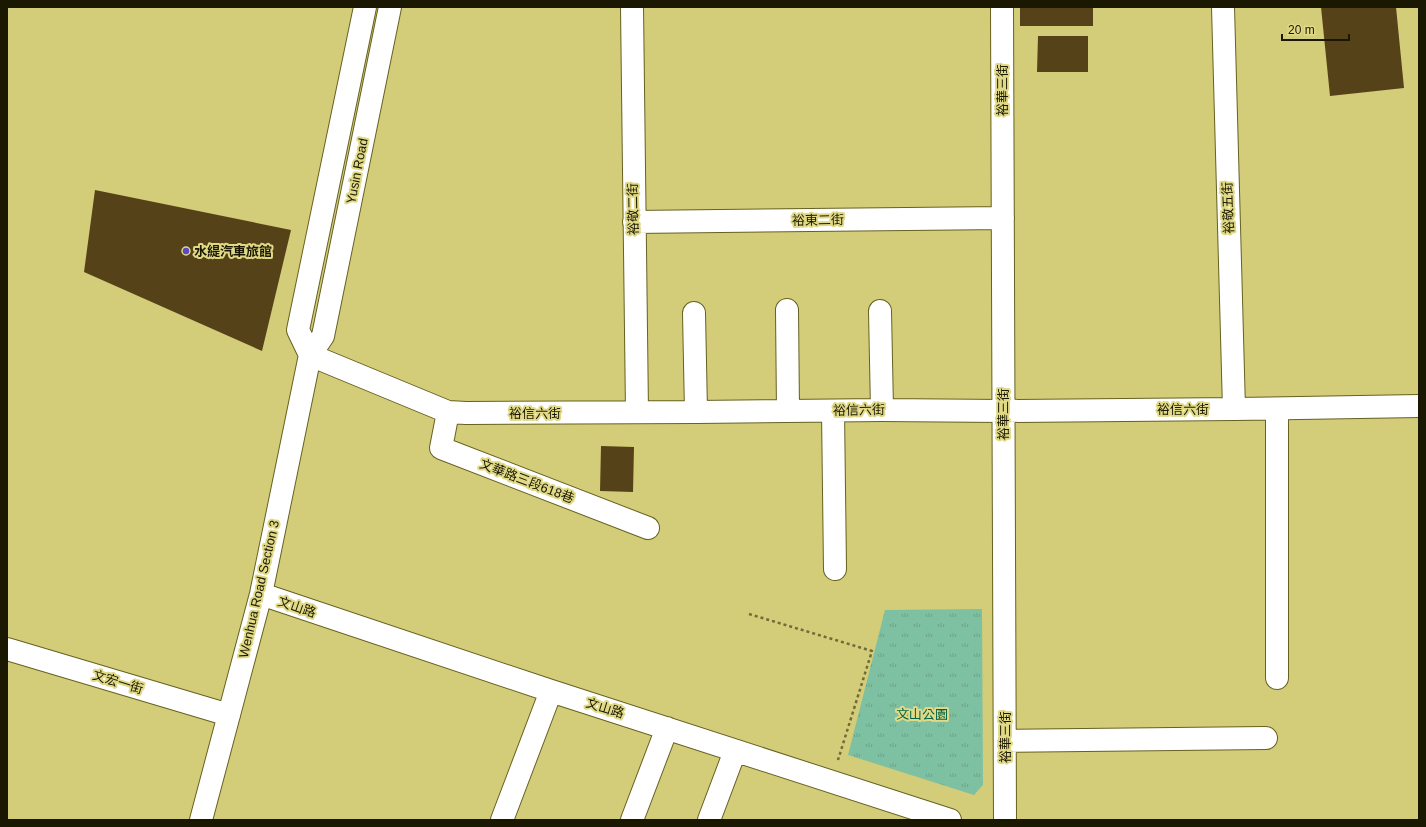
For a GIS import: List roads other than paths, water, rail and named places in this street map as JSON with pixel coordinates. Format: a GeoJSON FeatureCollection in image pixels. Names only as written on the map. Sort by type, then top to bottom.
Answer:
{"type":"FeatureCollection","features":[{"type":"Feature","properties":{"kind":"street","name":"Yusin Road"},"geometry":{"type":"LineString","coordinates":[[310,355],[298,330],[365,7]]}},
{"type":"Feature","properties":{"kind":"street"},"geometry":{"type":"LineString","coordinates":[[310,355],[323,336],[390,7]]}},
{"type":"Feature","properties":{"kind":"street","name":"裕敬二街"},"geometry":{"type":"LineString","coordinates":[[632,7],[637,412]]}},
{"type":"Feature","properties":{"kind":"street"},"geometry":{"type":"LineString","coordinates":[[989,7],[1002,7]]}},
{"type":"Feature","properties":{"kind":"street","name":"裕華三街"},"geometry":{"type":"LineString","coordinates":[[1002,7],[1005,820]]}},
{"type":"Feature","properties":{"kind":"street","name":"裕敬五街"},"geometry":{"type":"LineString","coordinates":[[1223,7],[1234,409]]}},
{"type":"Feature","properties":{"kind":"street","name":"裕東二街"},"geometry":{"type":"LineString","coordinates":[[634,222],[1003,218]]}},
{"type":"Feature","properties":{"kind":"street"},"geometry":{"type":"LineString","coordinates":[[787,310],[788,411]]}},
{"type":"Feature","properties":{"kind":"street"},"geometry":{"type":"LineString","coordinates":[[880,311],[882,410]]}},
{"type":"Feature","properties":{"kind":"street"},"geometry":{"type":"LineString","coordinates":[[694,313],[696,412]]}},
{"type":"Feature","properties":{"kind":"street","name":"裕信六街"},"geometry":{"type":"LineString","coordinates":[[310,355],[448,412],[466,413],[1277,409],[1419,406]]}},
{"type":"Feature","properties":{"kind":"street","name":"Wenhua Road Section 3"},"geometry":{"type":"LineString","coordinates":[[201,820],[261,594],[310,355]]}},
{"type":"Feature","properties":{"kind":"street"},"geometry":{"type":"LineString","coordinates":[[1277,409],[1277,678]]}},
{"type":"Feature","properties":{"kind":"street"},"geometry":{"type":"LineString","coordinates":[[833,410],[835,569]]}},
{"type":"Feature","properties":{"kind":"street","name":"文華路三段618巷"},"geometry":{"type":"LineString","coordinates":[[448,412],[441,448],[648,528]]}},
{"type":"Feature","properties":{"kind":"street","name":"文山路"},"geometry":{"type":"LineString","coordinates":[[261,594],[551,692],[950,820]]}},
{"type":"Feature","properties":{"kind":"street","name":"文宏一街"},"geometry":{"type":"LineString","coordinates":[[7,649],[229,715]]}},
{"type":"Feature","properties":{"kind":"street"},"geometry":{"type":"LineString","coordinates":[[502,820],[551,692]]}},
{"type":"Feature","properties":{"kind":"street"},"geometry":{"type":"LineString","coordinates":[[632,820],[667,728]]}},
{"type":"Feature","properties":{"kind":"street"},"geometry":{"type":"LineString","coordinates":[[1005,741],[1266,738]]}},
{"type":"Feature","properties":{"kind":"street"},"geometry":{"type":"LineString","coordinates":[[709,820],[735,751]]}},
{"type":"Feature","properties":{"kind":"place","name":"水緹汽車旅館"},"geometry":{"type":"Point","coordinates":[186,251]}},
{"type":"Feature","properties":{"kind":"park label","name":"文山公園"},"geometry":{"type":"Point","coordinates":[922,714]}}]}
